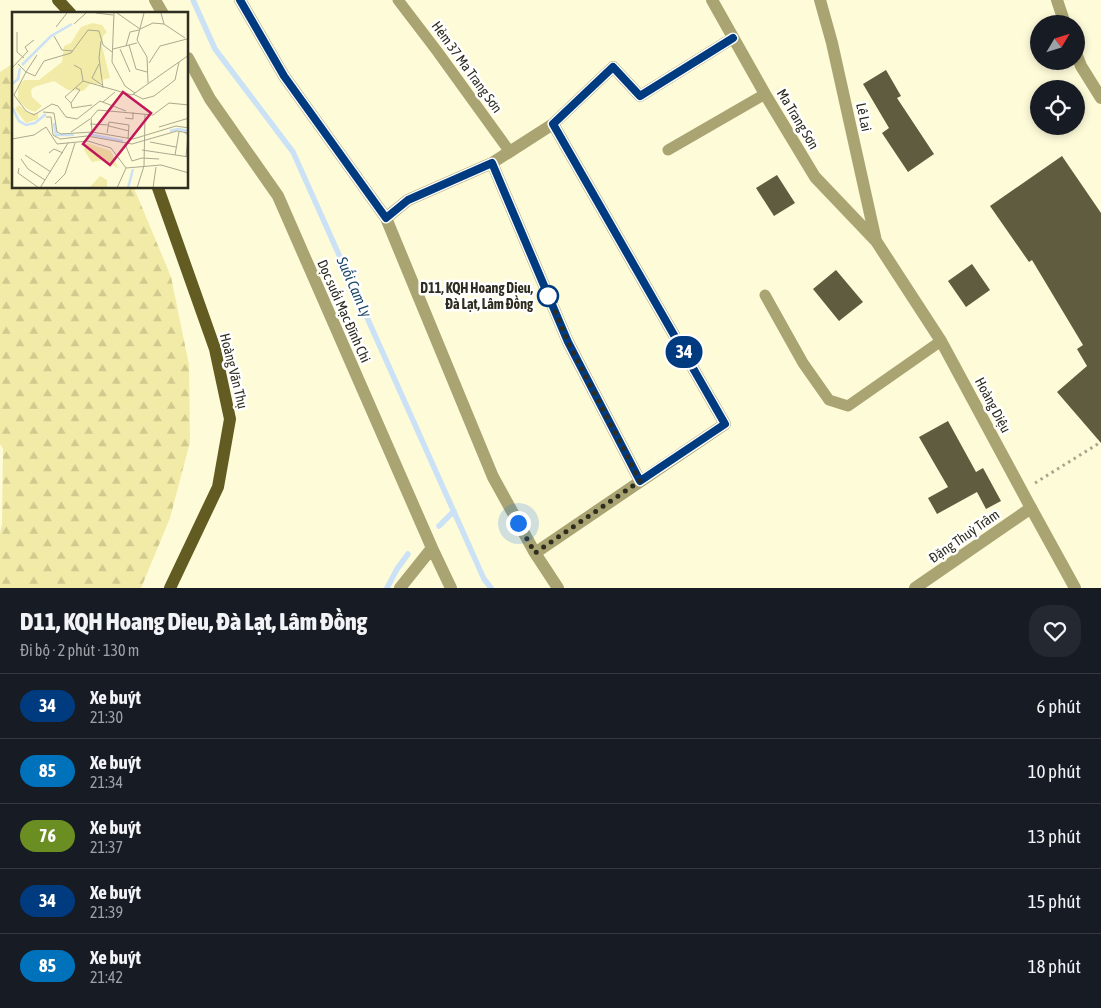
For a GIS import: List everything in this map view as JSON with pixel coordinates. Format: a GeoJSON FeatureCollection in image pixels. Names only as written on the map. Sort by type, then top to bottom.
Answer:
{"type":"FeatureCollection","features":[{"type":"Feature","properties":{"kind":"main road"},"geometry":{"type":"LineString","coordinates":[[58,0],[69,12]]}},
{"type":"Feature","properties":{"kind":"main road","name":"Hoàng Văn Thụ"},"geometry":{"type":"LineString","coordinates":[[158,189],[215,349],[230,419],[218,487],[170,588]]}},
{"type":"Feature","properties":{"kind":"street"},"geometry":{"type":"LineString","coordinates":[[156,0],[162,12]]}},
{"type":"Feature","properties":{"kind":"street","name":"Ma Trang Sơn"},"geometry":{"type":"LineString","coordinates":[[712,0],[815,177],[876,241]]}},
{"type":"Feature","properties":{"kind":"street","name":"Lê Lai"},"geometry":{"type":"LineString","coordinates":[[820,0],[832,43],[876,241]]}},
{"type":"Feature","properties":{"kind":"street"},"geometry":{"type":"LineString","coordinates":[[1057,0],[1063,15]]}},
{"type":"Feature","properties":{"kind":"street"},"geometry":{"type":"LineString","coordinates":[[243,1],[284,76],[386,218],[493,476],[535,553],[558,588]]}},
{"type":"Feature","properties":{"kind":"street"},"geometry":{"type":"LineString","coordinates":[[386,218],[408,200],[492,163],[553,124],[613,67],[640,96],[733,38]]}},
{"type":"Feature","properties":{"kind":"street","name":"Dọc suối Mạc Đĩnh Chi"},"geometry":{"type":"LineString","coordinates":[[189,60],[210,99],[278,196],[451,588]]}},
{"type":"Feature","properties":{"kind":"street"},"geometry":{"type":"LineString","coordinates":[[1084,70],[1101,98]]}},
{"type":"Feature","properties":{"kind":"street"},"geometry":{"type":"LineString","coordinates":[[535,553],[725,424],[553,124]]}},
{"type":"Feature","properties":{"kind":"street"},"geometry":{"type":"LineString","coordinates":[[492,163],[568,342],[640,481]]}},
{"type":"Feature","properties":{"kind":"street","name":"Hoàng Diệu"},"geometry":{"type":"LineString","coordinates":[[876,241],[941,341],[1075,588]]}},
{"type":"Feature","properties":{"kind":"street","name":"Đặng Thuỳ Trâm"},"geometry":{"type":"LineString","coordinates":[[915,588],[1031,508]]}},
{"type":"Feature","properties":{"kind":"street"},"geometry":{"type":"LineString","coordinates":[[400,588],[432,548]]}},
{"type":"Feature","properties":{"kind":"lane","name":"Hẻm 37 Ma Trang Sơn"},"geometry":{"type":"LineString","coordinates":[[398,0],[510,152]]}},
{"type":"Feature","properties":{"kind":"lane"},"geometry":{"type":"LineString","coordinates":[[668,150],[765,94]]}},
{"type":"Feature","properties":{"kind":"lane"},"geometry":{"type":"LineString","coordinates":[[765,295],[803,363],[829,400],[848,406],[941,341]]}},
{"type":"Feature","properties":{"kind":"path"},"geometry":{"type":"LineString","coordinates":[[1022,491],[1101,442]]}},
{"type":"Feature","properties":{"kind":"green space"},"geometry":{"type":"Polygon","coordinates":[[[12,64],[12,189],[134,189],[171,277],[189,365],[190,442],[170,518],[141,588],[0,588],[3,449],[0,444],[0,72],[12,64]]]}},
{"type":"Feature","properties":{"kind":"building"},"geometry":{"type":"Polygon","coordinates":[[[886,70],[901,96],[897,98],[934,154],[908,172],[882,133],[889,128],[863,84],[886,70]]]}},
{"type":"Feature","properties":{"kind":"building"},"geometry":{"type":"Polygon","coordinates":[[[1062,156],[1101,213],[1101,443],[1057,392],[1087,366],[1077,349],[1083,345],[1032,260],[1029,262],[990,206],[1062,156]]]}},
{"type":"Feature","properties":{"kind":"building"},"geometry":{"type":"Polygon","coordinates":[[[777,175],[795,203],[774,216],[756,188],[777,175]]]}},
{"type":"Feature","properties":{"kind":"building"},"geometry":{"type":"Polygon","coordinates":[[[972,264],[990,290],[966,307],[948,281],[972,264]]]}},
{"type":"Feature","properties":{"kind":"building"},"geometry":{"type":"Polygon","coordinates":[[[836,270],[863,302],[839,321],[813,289],[836,270]]]}},
{"type":"Feature","properties":{"kind":"building"},"geometry":{"type":"Polygon","coordinates":[[[948,421],[976,472],[983,468],[1001,501],[986,509],[977,492],[937,514],[928,498],[948,487],[919,437],[948,421]]]}},
{"type":"Feature","properties":{"kind":"waterway","name":"Suối Cam Ly"},"geometry":{"type":"LineString","coordinates":[[193,0],[215,49],[293,152],[484,579],[491,588]]}},
{"type":"Feature","properties":{"kind":"waterway"},"geometry":{"type":"LineString","coordinates":[[439,526],[454,511]]}},
{"type":"Feature","properties":{"kind":"waterway"},"geometry":{"type":"LineString","coordinates":[[387,588],[408,554]]}},
{"type":"Feature","properties":{"kind":"bus line","name":"34"},"geometry":{"type":"LineString","coordinates":[[240,0],[284,76],[386,218],[408,200],[492,163],[568,342],[640,481],[725,424],[553,124],[613,67],[640,96],[733,38]]}},
{"type":"Feature","properties":{"kind":"place","name":"D11, KQH Hoang Dieu, Đà Lạt, Lâm Đồng"},"geometry":{"type":"Point","coordinates":[548,296]}},
{"type":"Feature","properties":{"kind":"route"},"geometry":{"type":"LineString","coordinates":[[518,523],[535,553],[640,481],[568,342],[545,288],[548,296]]}}]}
